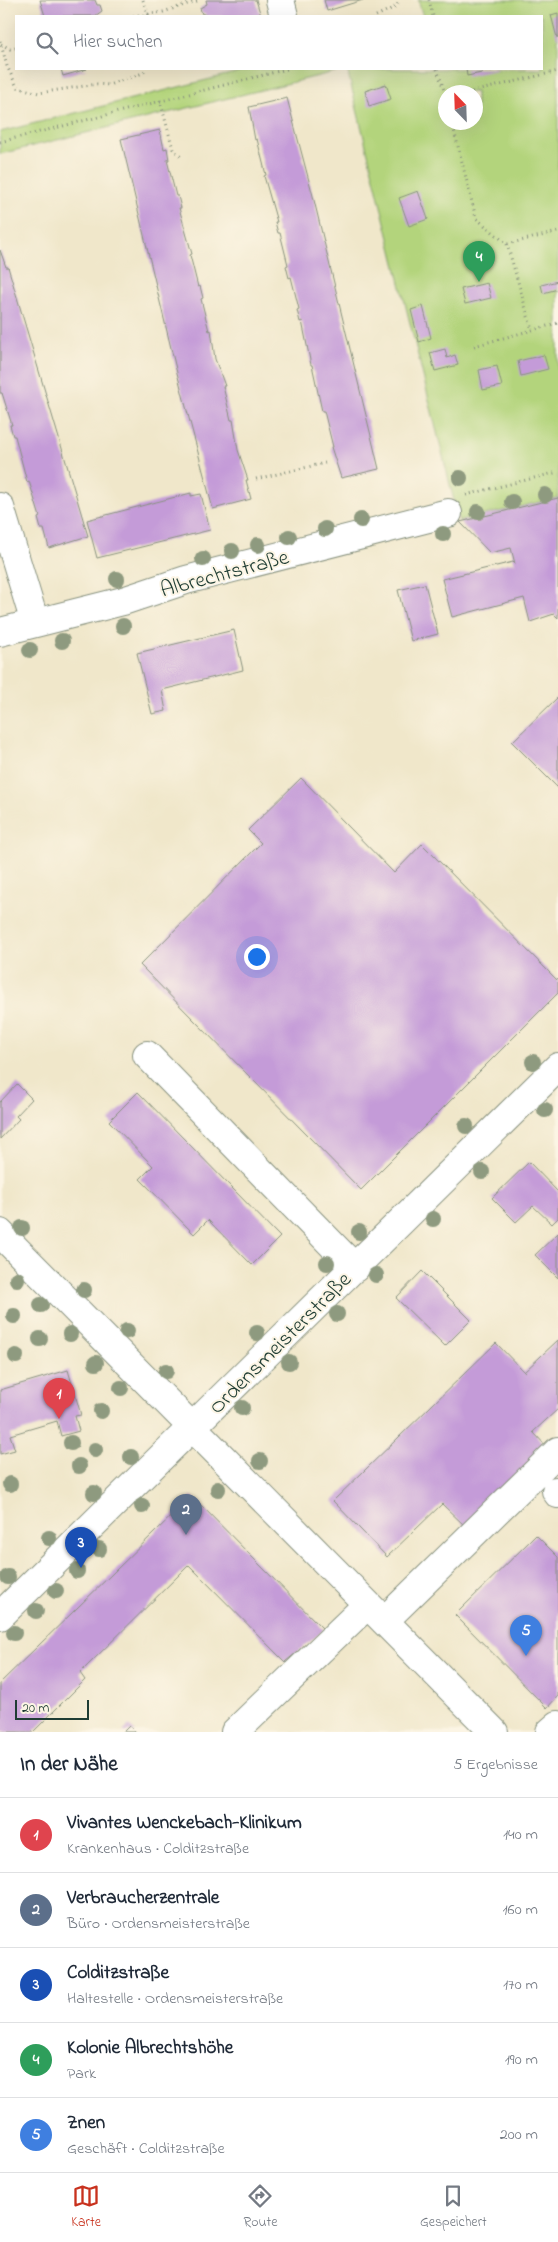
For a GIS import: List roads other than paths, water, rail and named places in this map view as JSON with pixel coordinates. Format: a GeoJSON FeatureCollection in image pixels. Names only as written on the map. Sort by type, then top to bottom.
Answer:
{"type":"FeatureCollection","features":[{"type":"Feature","properties":{"kind":"street"},"geometry":{"type":"LineString","coordinates":[[280,0],[284,15]]}},
{"type":"Feature","properties":{"kind":"street"},"geometry":{"type":"LineString","coordinates":[[0,507],[35,623]]}},
{"type":"Feature","properties":{"kind":"street","name":"Albrechtstraße"},"geometry":{"type":"LineString","coordinates":[[0,632],[123,601],[186,580],[448,513]]}},
{"type":"Feature","properties":{"kind":"street"},"geometry":{"type":"LineString","coordinates":[[147,1055],[354,1268]]}},
{"type":"Feature","properties":{"kind":"street","name":"Ordensmeisterstraße"},"geometry":{"type":"LineString","coordinates":[[0,1616],[558,1067]]}},
{"type":"Feature","properties":{"kind":"street"},"geometry":{"type":"LineString","coordinates":[[0,1233],[494,1732]]}},
{"type":"Feature","properties":{"kind":"street"},"geometry":{"type":"LineString","coordinates":[[234,1732],[376,1613],[558,1451]]}},
{"type":"Feature","properties":{"kind":"street"},"geometry":{"type":"LineString","coordinates":[[550,1732],[558,1725]]}},
{"type":"Feature","properties":{"kind":"place","name":"Kolonie Albrechtshöhe"},"geometry":{"type":"Point","coordinates":[479,282]}},
{"type":"Feature","properties":{"kind":"place","name":"Vivantes Wenckebach-Klinikum"},"geometry":{"type":"Point","coordinates":[59,1419]}},
{"type":"Feature","properties":{"kind":"place","name":"Verbraucherzentrale"},"geometry":{"type":"Point","coordinates":[186,1535]}},
{"type":"Feature","properties":{"kind":"place","name":"Colditzstraße"},"geometry":{"type":"Point","coordinates":[81,1568]}},
{"type":"Feature","properties":{"kind":"place","name":"Znen"},"geometry":{"type":"Point","coordinates":[526,1656]}}]}
